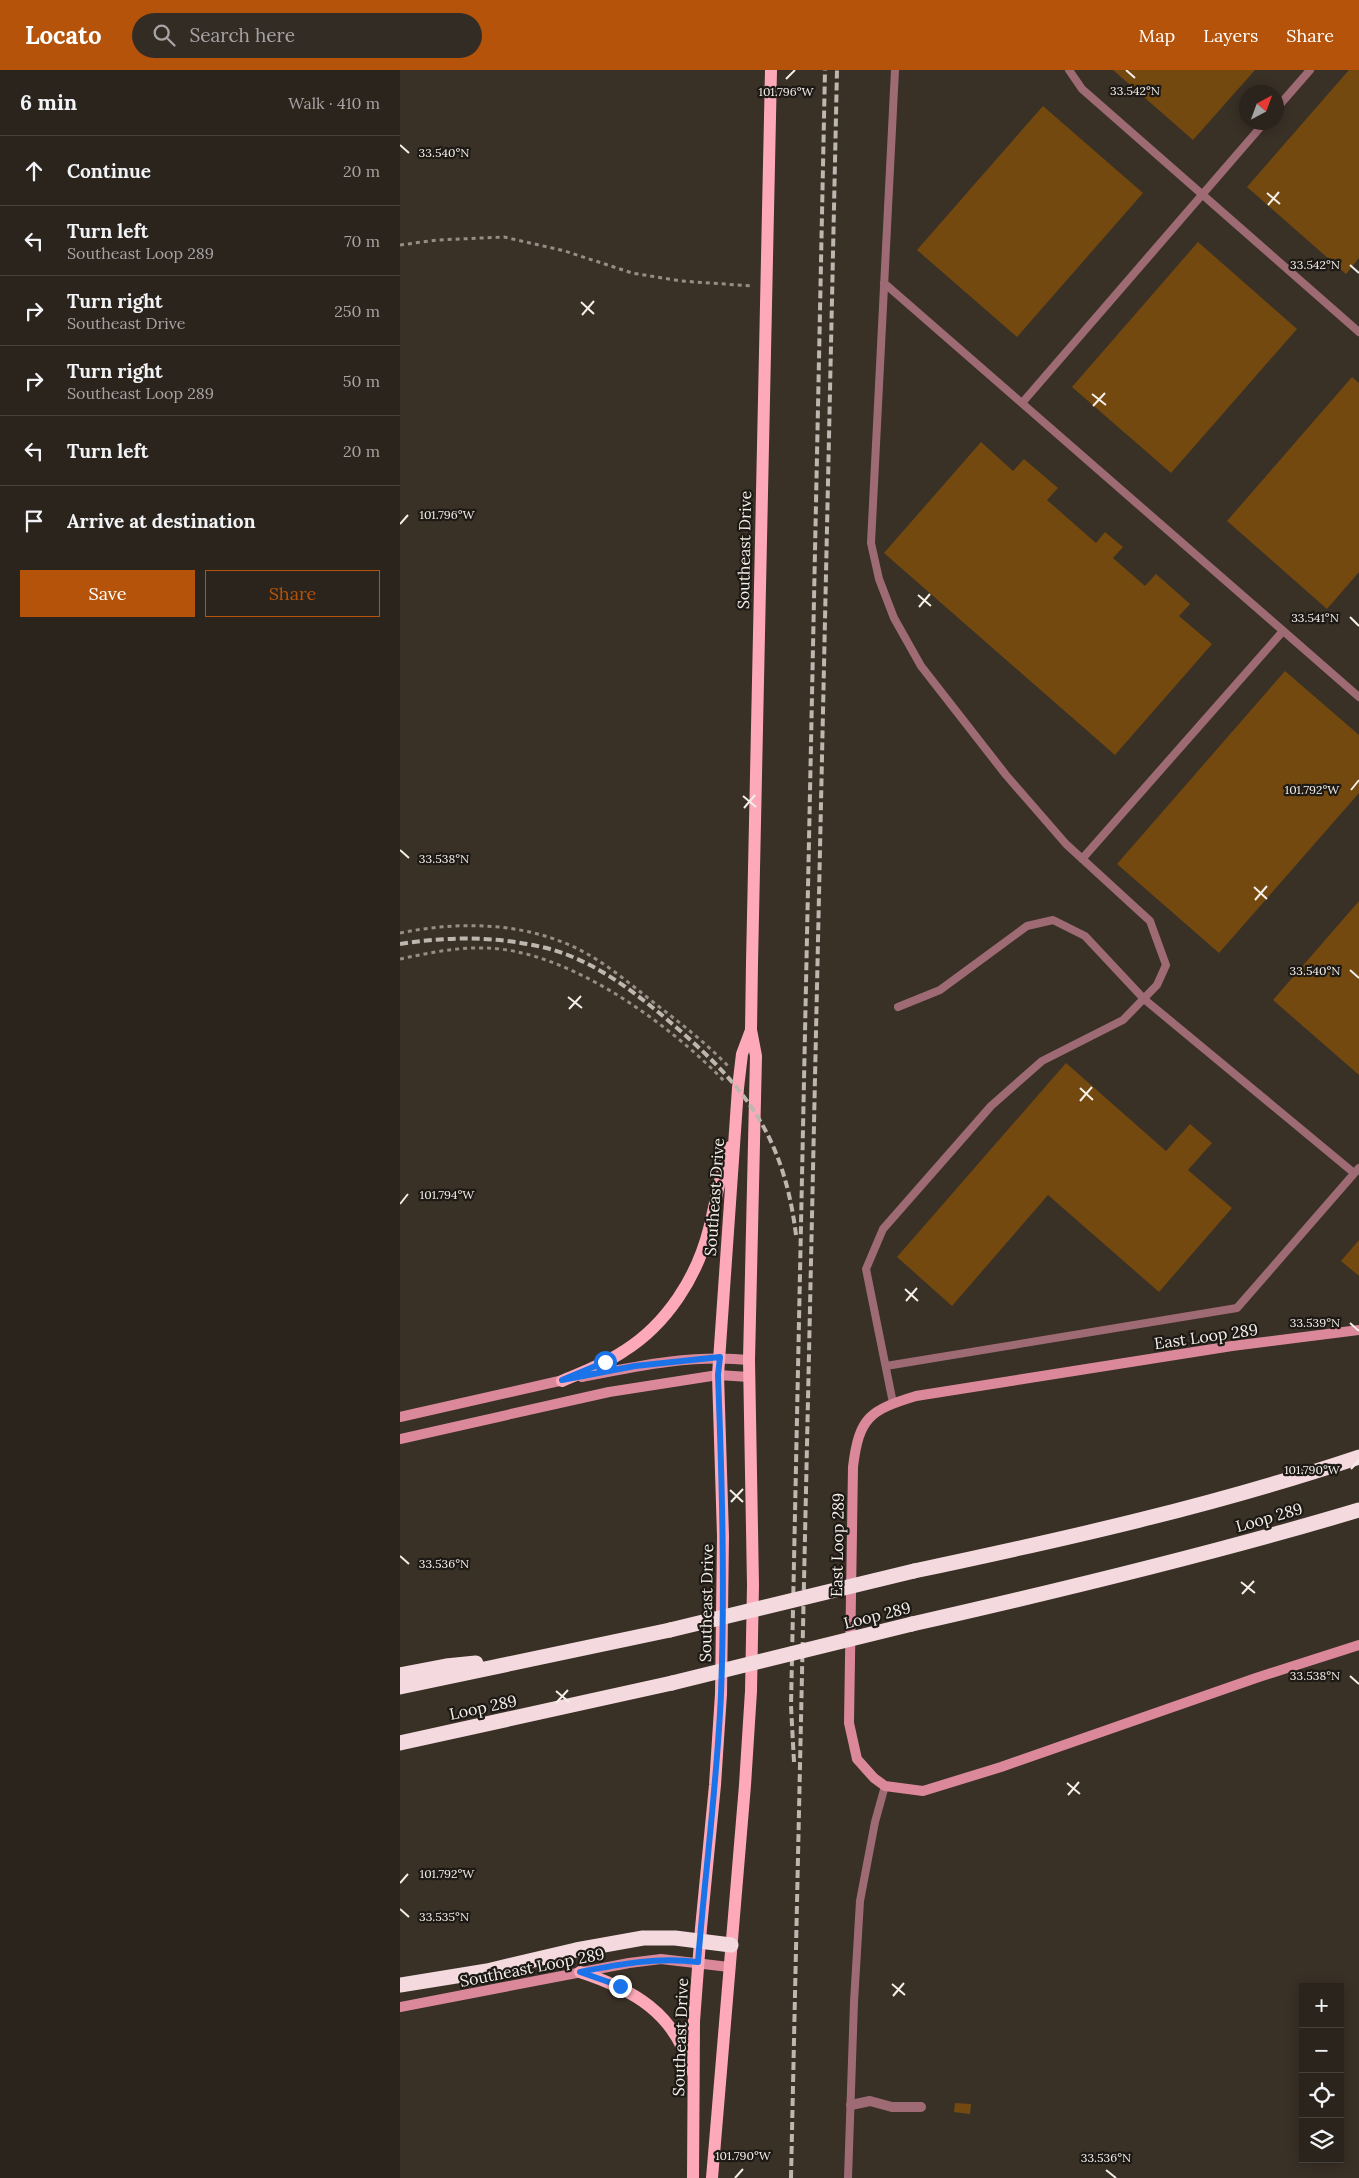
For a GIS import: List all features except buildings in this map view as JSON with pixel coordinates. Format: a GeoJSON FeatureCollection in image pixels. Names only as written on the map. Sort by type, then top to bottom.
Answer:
{"type":"FeatureCollection","features":[{"type":"Feature","properties":{"kind":"highway","name":"Loop 289"},"geometry":{"type":"LineString","coordinates":[[400,1688],[670,1630],[914,1571],[1066,1539],[1206,1504],[1359,1457]]}},
{"type":"Feature","properties":{"kind":"highway","name":"Loop 289"},"geometry":{"type":"LineString","coordinates":[[400,1743],[672,1682],[912,1624],[1098,1582],[1282,1533],[1359,1510]]}},
{"type":"Feature","properties":{"kind":"highway"},"geometry":{"type":"LineString","coordinates":[[400,1675],[446,1666],[537,1658]]}},
{"type":"Feature","properties":{"kind":"highway"},"geometry":{"type":"LineString","coordinates":[[400,1985],[487,1971],[576,1950],[643,1938],[700,1941],[731,1945]]}},
{"type":"Feature","properties":{"kind":"main road","name":"Southeast Drive"},"geometry":{"type":"LineString","coordinates":[[712,2178],[745,1786],[750,1691],[753,1576],[749,1360],[756,1056],[751,1030],[771,70]]}},
{"type":"Feature","properties":{"kind":"main road","name":"Southeast Drive"},"geometry":{"type":"LineString","coordinates":[[693,2178],[694,2021],[715,1785],[721,1694],[723,1536],[718,1375],[742,1054],[751,1030]]}},
{"type":"Feature","properties":{"kind":"main road"},"geometry":{"type":"LineString","coordinates":[[562,1380],[625,1351],[668,1313],[697,1264],[709,1230],[723,1166],[735,1133]]}},
{"type":"Feature","properties":{"kind":"main road","name":"East Loop 289"},"geometry":{"type":"LineString","coordinates":[[885,1786],[857,1759],[849,1723],[853,1467],[856,1440],[868,1418],[884,1406],[916,1396],[1359,1330]]}},
{"type":"Feature","properties":{"kind":"main road"},"geometry":{"type":"LineString","coordinates":[[400,1417],[562,1380],[635,1366],[720,1357],[749,1360]]}},
{"type":"Feature","properties":{"kind":"main road"},"geometry":{"type":"LineString","coordinates":[[400,1439],[609,1392],[718,1375],[749,1377]]}},
{"type":"Feature","properties":{"kind":"main road"},"geometry":{"type":"LineString","coordinates":[[885,1786],[923,1791],[1001,1767],[1256,1678],[1359,1645]]}},
{"type":"Feature","properties":{"kind":"main road","name":"Southeast Loop 289"},"geometry":{"type":"LineString","coordinates":[[400,2007],[629,1962],[662,1959],[729,1967]]}},
{"type":"Feature","properties":{"kind":"main road"},"geometry":{"type":"LineString","coordinates":[[580,1972],[620,1986],[646,2002],[662,2016],[676,2034],[687,2056],[694,2086]]}},
{"type":"Feature","properties":{"kind":"street"},"geometry":{"type":"LineString","coordinates":[[851,2104],[870,2101],[892,2107],[921,2107]]}},
{"type":"Feature","properties":{"kind":"lane"},"geometry":{"type":"LineString","coordinates":[[893,1403],[866,1269],[883,1230],[998,1100],[1042,1061],[1124,1020],[1158,985],[1166,965],[1150,921],[1066,844],[1006,775],[921,666],[894,618],[879,579],[871,542],[895,70]]}},
{"type":"Feature","properties":{"kind":"lane"},"geometry":{"type":"LineString","coordinates":[[1069,70],[1082,89],[1359,332]]}},
{"type":"Feature","properties":{"kind":"lane"},"geometry":{"type":"LineString","coordinates":[[1284,100],[1310,70]]}},
{"type":"Feature","properties":{"kind":"lane"},"geometry":{"type":"LineString","coordinates":[[1022,404],[1257,130]]}},
{"type":"Feature","properties":{"kind":"lane"},"geometry":{"type":"LineString","coordinates":[[884,283],[1359,697]]}},
{"type":"Feature","properties":{"kind":"lane"},"geometry":{"type":"LineString","coordinates":[[1082,859],[1283,630]]}},
{"type":"Feature","properties":{"kind":"lane"},"geometry":{"type":"LineString","coordinates":[[886,1366],[1237,1308],[1357,1170],[1144,999],[1084,936],[1053,920],[1027,926],[940,990],[898,1006]]}},
{"type":"Feature","properties":{"kind":"lane"},"geometry":{"type":"LineString","coordinates":[[848,2178],[854,2002],[860,1901],[885,1786]]}},
{"type":"Feature","properties":{"kind":"path"},"geometry":{"type":"LineString","coordinates":[[400,245],[437,240],[504,237],[565,251],[632,273],[709,284],[766,286]]}},
{"type":"Feature","properties":{"kind":"path"},"geometry":{"type":"LineString","coordinates":[[400,933],[440,927],[492,926],[521,929],[548,936],[579,950],[609,968],[678,1021],[740,1076]]}},
{"type":"Feature","properties":{"kind":"path"},"geometry":{"type":"LineString","coordinates":[[400,959],[442,951],[487,948],[521,953],[554,963],[609,989],[696,1055],[738,1096]]}},
{"type":"Feature","properties":{"kind":"railway"},"geometry":{"type":"LineString","coordinates":[[794,1762],[791,1706],[825,70]]}},
{"type":"Feature","properties":{"kind":"railway"},"geometry":{"type":"LineString","coordinates":[[791,2178],[837,70]]}},
{"type":"Feature","properties":{"kind":"railway"},"geometry":{"type":"LineString","coordinates":[[400,944],[419,941],[475,939],[512,942],[550,949],[596,968],[637,995],[691,1040],[715,1063],[754,1111],[769,1137],[781,1166],[790,1198],[796,1235]]}},
{"type":"Feature","properties":{"kind":"route"},"geometry":{"type":"LineString","coordinates":[[605,1362],[562,1380],[635,1366],[720,1357],[718,1375],[723,1536],[721,1694],[715,1785],[698,1962],[662,1959],[629,1962],[580,1972],[620,1986]]}}]}
